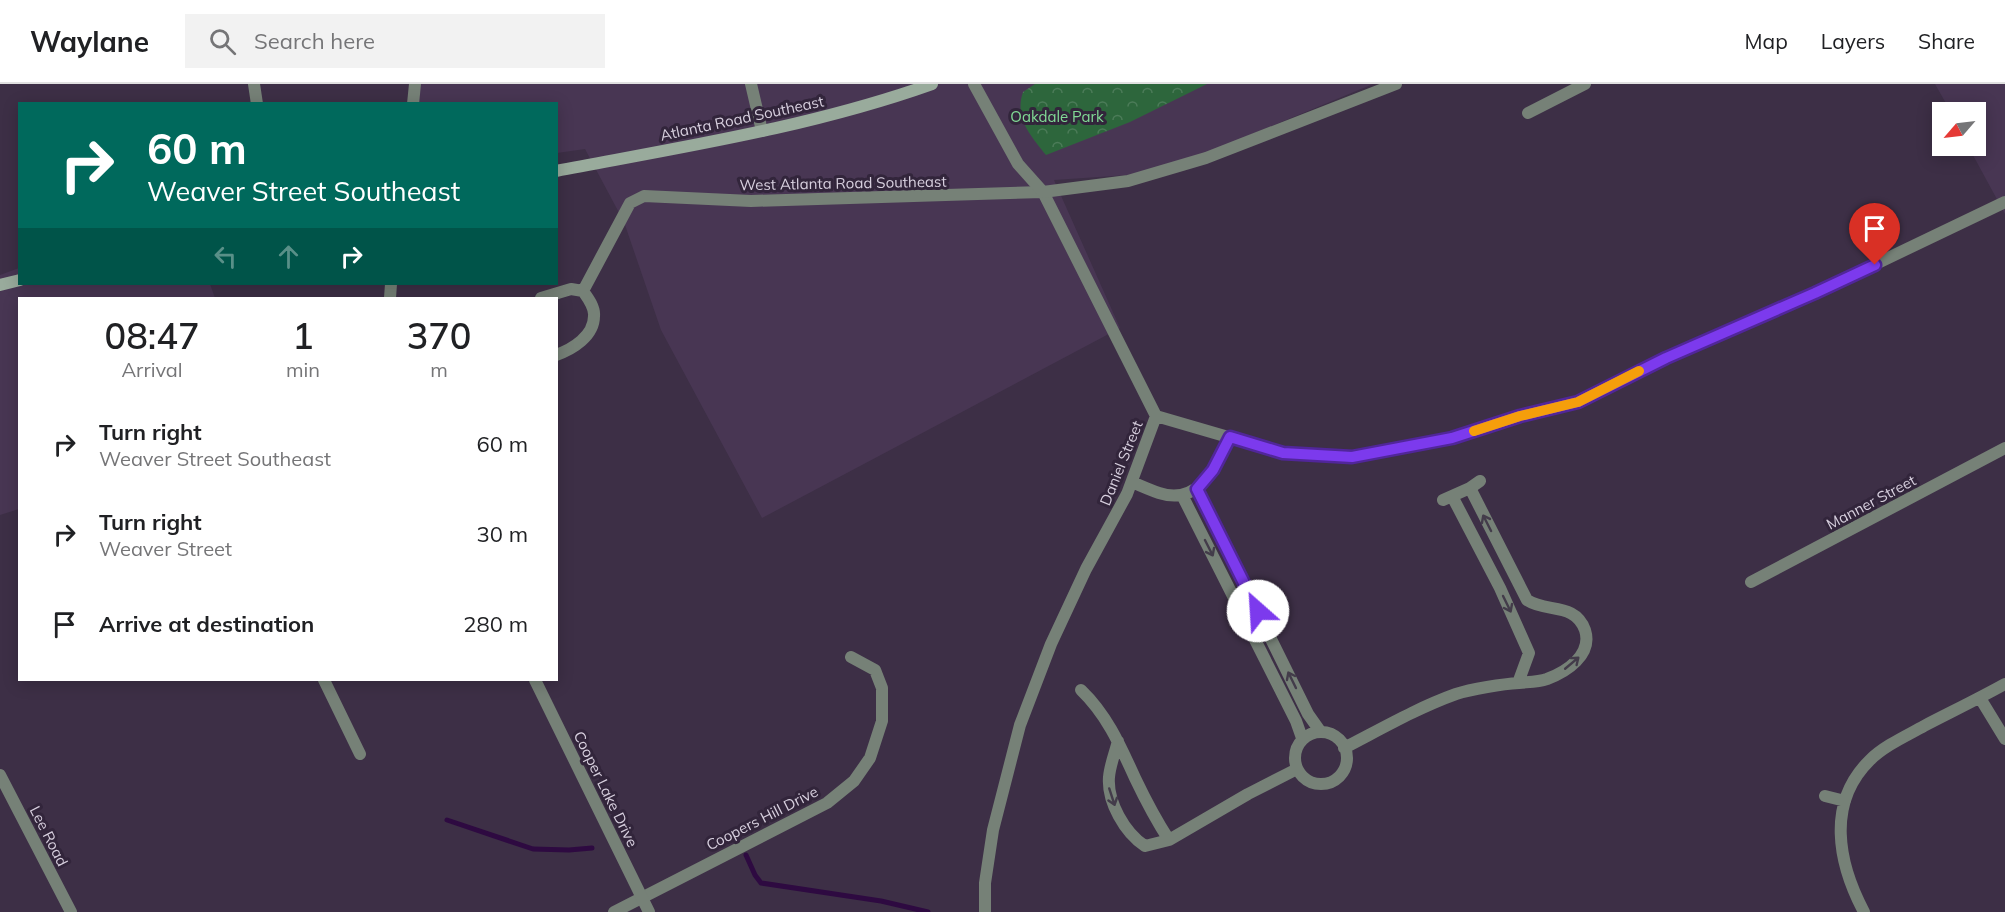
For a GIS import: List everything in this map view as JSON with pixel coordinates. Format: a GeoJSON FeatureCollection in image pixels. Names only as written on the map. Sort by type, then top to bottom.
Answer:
{"type":"FeatureCollection","features":[{"type":"Feature","properties":{"kind":"main road","name":"Atlanta Road Southeast"},"geometry":{"type":"LineString","coordinates":[[558,171],[762,130],[858,108],[932,84]]}},
{"type":"Feature","properties":{"kind":"main road"},"geometry":{"type":"LineString","coordinates":[[0,285],[18,280]]}},
{"type":"Feature","properties":{"kind":"street"},"geometry":{"type":"LineString","coordinates":[[254,84],[257,102]]}},
{"type":"Feature","properties":{"kind":"street"},"geometry":{"type":"LineString","coordinates":[[413,102],[415,84]]}},
{"type":"Feature","properties":{"kind":"street"},"geometry":{"type":"LineString","coordinates":[[751,84],[762,130]]}},
{"type":"Feature","properties":{"kind":"street","name":"Daniel Street"},"geometry":{"type":"LineString","coordinates":[[974,84],[1018,164],[1043,192],[1156,416],[1127,494],[1086,569],[1051,644],[1020,725],[993,830],[984,883],[985,912]]}},
{"type":"Feature","properties":{"kind":"street","name":"West Atlanta Road Southeast"},"geometry":{"type":"LineString","coordinates":[[583,291],[630,203],[644,196],[751,201],[1043,192],[1128,181],[1206,158],[1395,84]]}},
{"type":"Feature","properties":{"kind":"street"},"geometry":{"type":"LineString","coordinates":[[1528,113],[1586,84]]}},
{"type":"Feature","properties":{"kind":"street"},"geometry":{"type":"LineString","coordinates":[[1156,416],[1283,453],[1352,457],[1452,438],[1520,416],[1578,402],[1666,358],[1815,293],[2005,202]]}},
{"type":"Feature","properties":{"kind":"street"},"geometry":{"type":"LineString","coordinates":[[544,297],[571,289],[583,291],[592,305],[594,317],[588,334],[575,346],[558,354]]}},
{"type":"Feature","properties":{"kind":"street"},"geometry":{"type":"LineString","coordinates":[[1132,482],[1160,494],[1182,495],[1197,489],[1213,470],[1230,437]]}},
{"type":"Feature","properties":{"kind":"street","name":"Manner Street"},"geometry":{"type":"LineString","coordinates":[[1751,582],[2005,448]]}},
{"type":"Feature","properties":{"kind":"street"},"geometry":{"type":"LineString","coordinates":[[1344,748],[1413,712],[1458,693],[1546,679],[1571,666],[1584,652],[1585,631],[1576,617],[1562,609],[1535,605],[1527,600],[1475,484],[1448,498],[1505,599],[1529,653],[1518,683]]}},
{"type":"Feature","properties":{"kind":"street"},"geometry":{"type":"LineString","coordinates":[[1197,489],[1308,714],[1320,731]]}},
{"type":"Feature","properties":{"kind":"street"},"geometry":{"type":"LineString","coordinates":[[1182,495],[1296,721],[1302,738]]}},
{"type":"Feature","properties":{"kind":"street","name":"Coopers Hill Drive"},"geometry":{"type":"LineString","coordinates":[[614,912],[827,802],[854,782],[870,758],[882,721],[882,688],[875,670],[851,657]]}},
{"type":"Feature","properties":{"kind":"street"},"geometry":{"type":"LineString","coordinates":[[324,681],[360,754]]}},
{"type":"Feature","properties":{"kind":"street","name":"Cooper Lake Drive"},"geometry":{"type":"LineString","coordinates":[[535,681],[649,912]]}},
{"type":"Feature","properties":{"kind":"street"},"geometry":{"type":"LineString","coordinates":[[1863,912],[1853,892],[1840,842],[1840,823],[1852,781],[1871,759],[1902,738],[2005,684]]}},
{"type":"Feature","properties":{"kind":"street"},"geometry":{"type":"LineString","coordinates":[[1081,690],[1095,704],[1118,741],[1168,840]]}},
{"type":"Feature","properties":{"kind":"street"},"geometry":{"type":"LineString","coordinates":[[1980,698],[2005,738]]}},
{"type":"Feature","properties":{"kind":"street"},"geometry":{"type":"LineString","coordinates":[[1320,731],[1333,735],[1342,742],[1347,753],[1342,773],[1329,783],[1312,783],[1302,777],[1297,769],[1295,752],[1302,738],[1320,731]]}},
{"type":"Feature","properties":{"kind":"street"},"geometry":{"type":"LineString","coordinates":[[1118,741],[1109,778],[1109,791],[1118,813],[1134,839],[1145,846],[1168,840],[1240,798],[1297,769]]}},
{"type":"Feature","properties":{"kind":"street","name":"Lee Road"},"geometry":{"type":"LineString","coordinates":[[0,775],[71,912]]}},
{"type":"Feature","properties":{"kind":"street"},"geometry":{"type":"LineString","coordinates":[[1826,796],[1845,801]]}},
{"type":"Feature","properties":{"kind":"shaded area"},"geometry":{"type":"Polygon","coordinates":[[[417,84],[1373,84],[1158,173],[1054,180],[1120,328],[762,518],[661,330],[624,222],[585,149],[558,153],[558,102],[416,102],[417,84]]]}},
{"type":"Feature","properties":{"kind":"shaded area"},"geometry":{"type":"Polygon","coordinates":[[[1935,84],[2005,84],[2005,214],[1973,156],[1986,156],[1986,102],[1945,102],[1935,84]]]}},
{"type":"Feature","properties":{"kind":"shaded area"},"geometry":{"type":"Polygon","coordinates":[[[18,268],[18,285],[210,285],[215,297],[18,297],[18,509],[0,515],[0,275],[18,268]]]}},
{"type":"Feature","properties":{"kind":"green space","name":"Oakdale Park"},"geometry":{"type":"Polygon","coordinates":[[[1035,84],[1207,84],[1130,122],[1046,155],[1022,118],[1023,92],[1035,84]]]}},
{"type":"Feature","properties":{"kind":"waterway"},"geometry":{"type":"LineString","coordinates":[[447,820],[533,849],[592,848]]}},
{"type":"Feature","properties":{"kind":"waterway"},"geometry":{"type":"LineString","coordinates":[[746,855],[761,883],[881,901],[928,912]]}},
{"type":"Feature","properties":{"kind":"slow traffic"},"geometry":{"type":"LineString","coordinates":[[1474,431],[1520,416],[1578,402],[1639,371]]}},
{"type":"Feature","properties":{"kind":"route"},"geometry":{"type":"LineString","coordinates":[[1258,611],[1197,489],[1213,470],[1230,437],[1283,453],[1352,457],[1452,438],[1520,416],[1578,402],[1666,358],[1875,265]]}}]}
